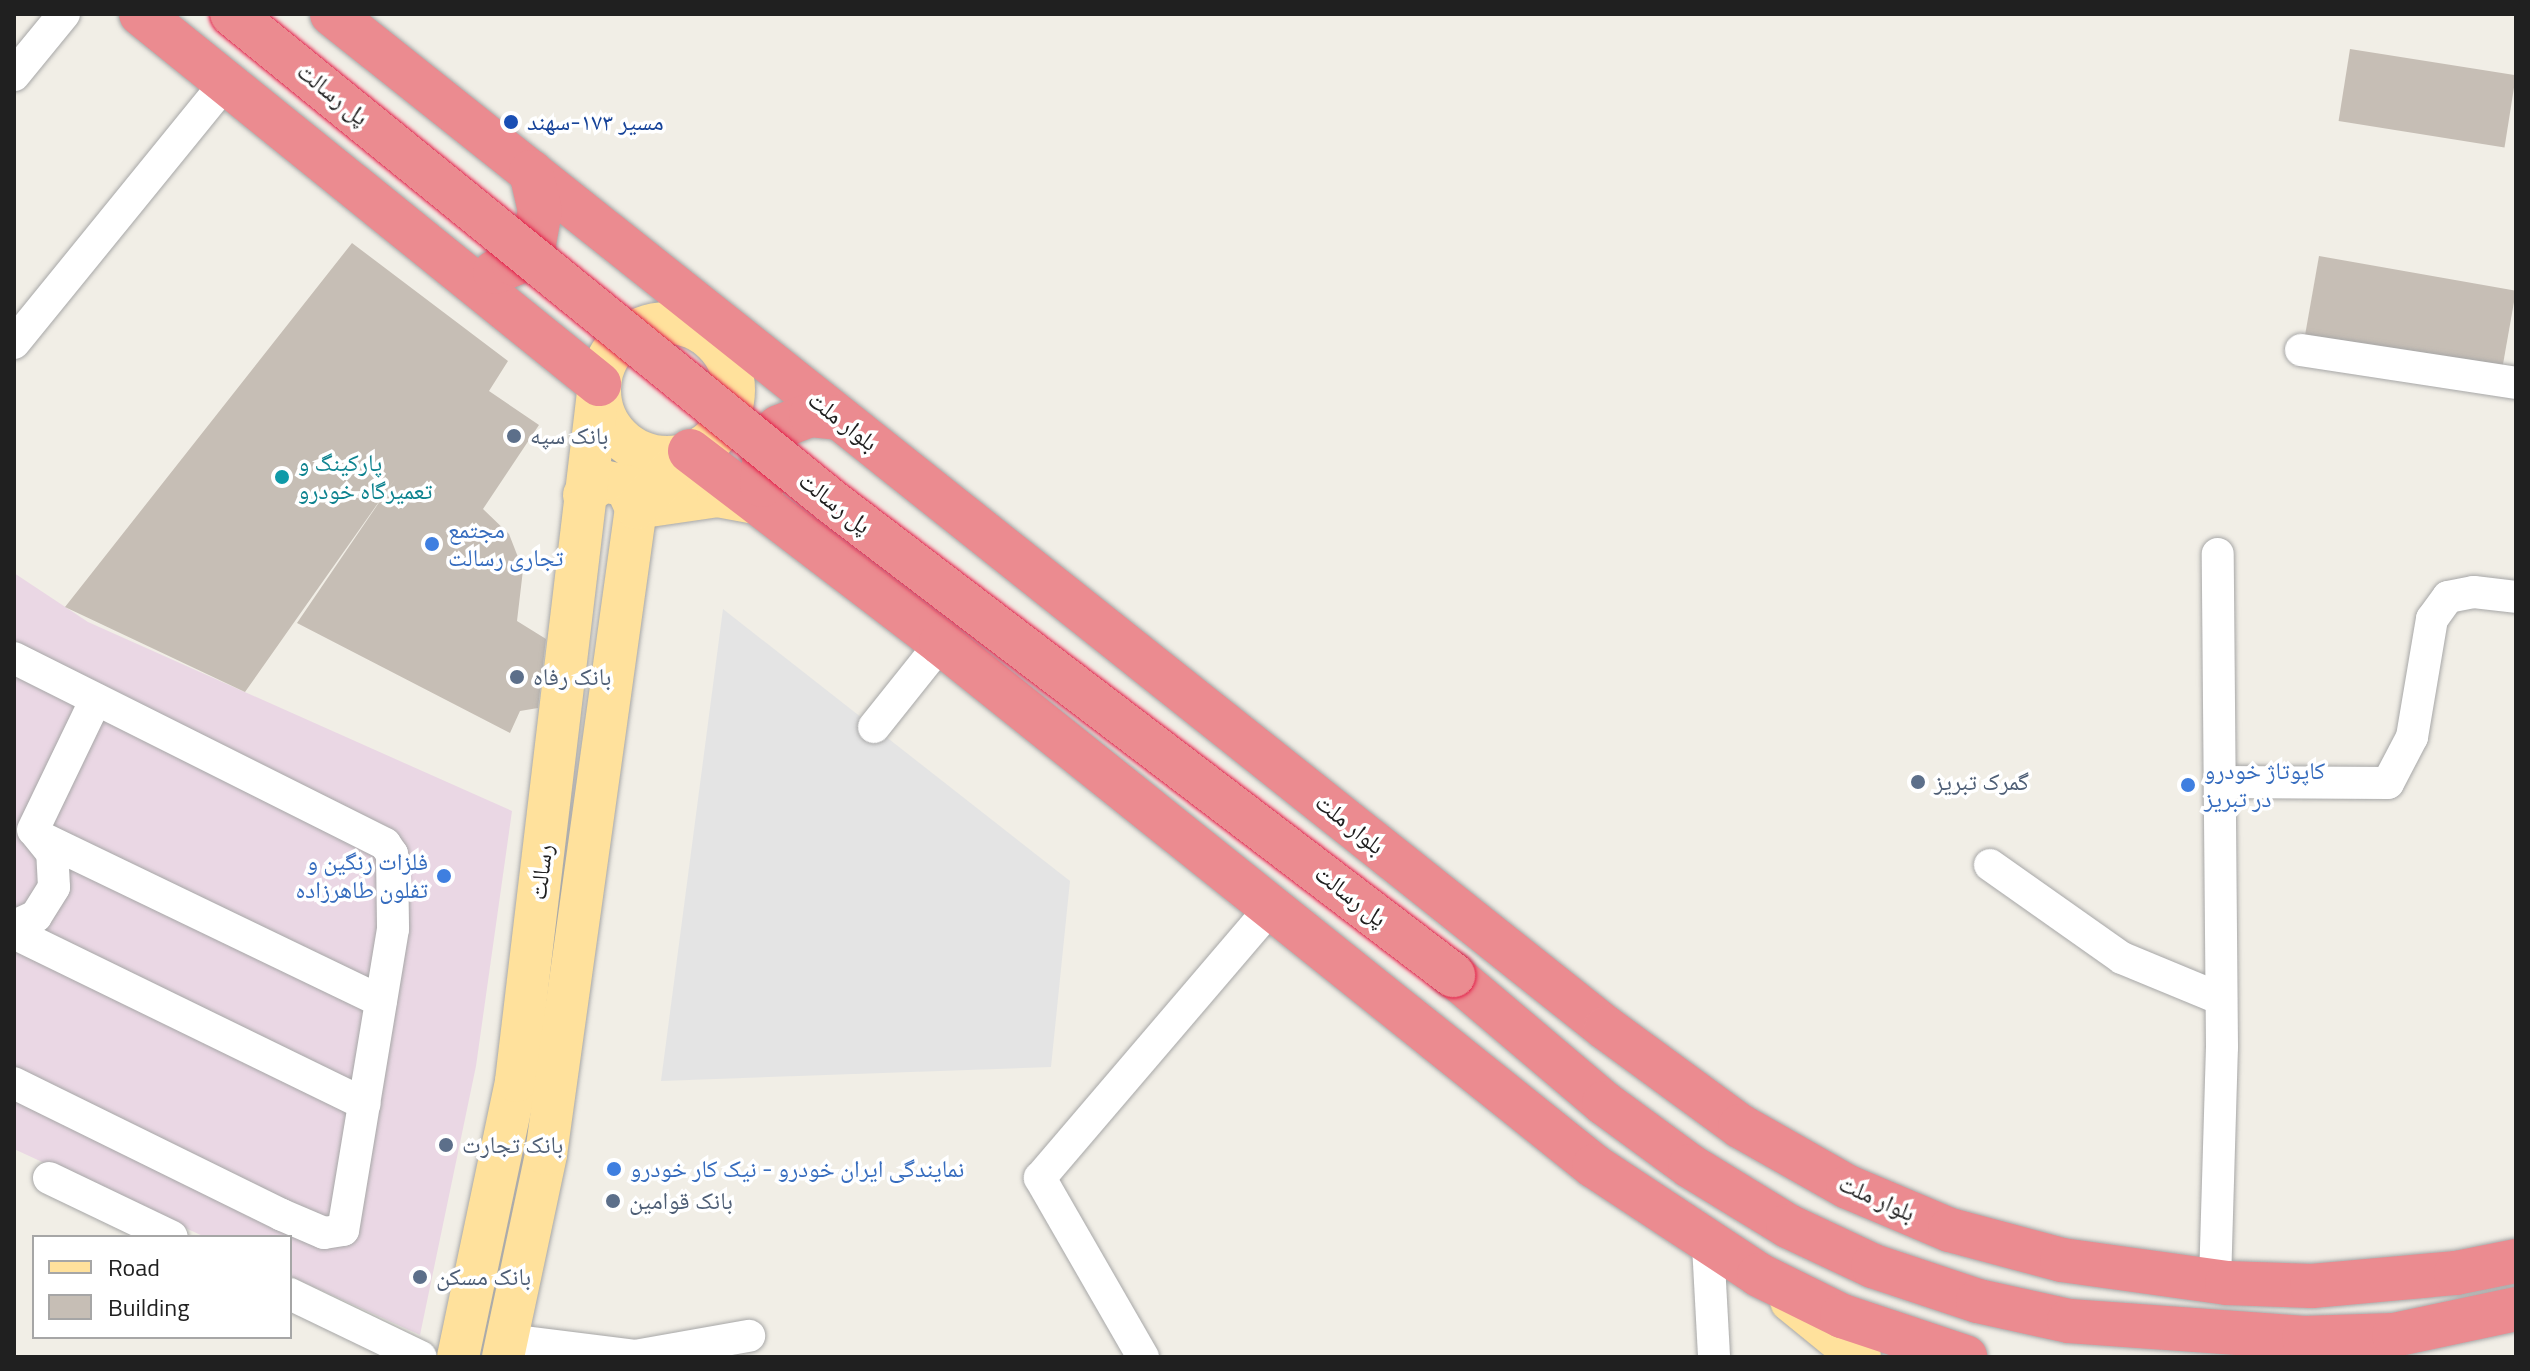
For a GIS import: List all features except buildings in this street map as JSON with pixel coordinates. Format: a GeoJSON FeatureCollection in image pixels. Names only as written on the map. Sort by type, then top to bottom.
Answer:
{"type":"FeatureCollection","features":[{"type":"Feature","properties":{"kind":"highway"},"geometry":{"type":"LineString","coordinates":[[141,14],[469,274],[599,384]]}},
{"type":"Feature","properties":{"kind":"highway","name":"پل رسالت"},"geometry":{"type":"LineString","coordinates":[[232,14],[832,502],[1453,975],[1604,1103],[1690,1166],[1788,1226],[1859,1259],[1978,1301],[2069,1321],[2304,1338],[2394,1335],[2516,1309]]}},
{"type":"Feature","properties":{"kind":"highway","name":"بلوار ملت"},"geometry":{"type":"LineString","coordinates":[[332,14],[531,172],[664,302],[746,367],[838,418],[1606,1028],[1740,1126],[1848,1187],[1950,1230],[2062,1260],[2215,1282],[2312,1286],[2456,1273],[2516,1261]]}},
{"type":"Feature","properties":{"kind":"highway"},"geometry":{"type":"LineString","coordinates":[[469,274],[486,275],[514,264],[534,244],[540,211],[531,172]]}},
{"type":"Feature","properties":{"kind":"highway"},"geometry":{"type":"LineString","coordinates":[[765,505],[760,477],[766,440],[791,419],[838,418]]}},
{"type":"Feature","properties":{"kind":"highway"},"geometry":{"type":"LineString","coordinates":[[690,451],[765,505],[941,643],[1269,910],[1594,1166],[1708,1245],[1759,1275],[1842,1316],[1965,1357]]}},
{"type":"Feature","properties":{"kind":"main road"},"geometry":{"type":"LineString","coordinates":[[664,302],[625,336],[604,364],[599,384],[602,409],[613,432],[641,453],[670,457],[709,444],[731,416],[746,367]]}},
{"type":"Feature","properties":{"kind":"main road","name":"رسالت"},"geometry":{"type":"LineString","coordinates":[[458,1357],[516,1081],[599,384]]}},
{"type":"Feature","properties":{"kind":"main road"},"geometry":{"type":"LineString","coordinates":[[636,508],[690,451]]}},
{"type":"Feature","properties":{"kind":"main road"},"geometry":{"type":"LineString","coordinates":[[584,495],[603,481],[626,486],[636,508]]}},
{"type":"Feature","properties":{"kind":"main road"},"geometry":{"type":"LineString","coordinates":[[636,508],[718,496],[765,505]]}},
{"type":"Feature","properties":{"kind":"main road","name":"رسالت"},"geometry":{"type":"LineString","coordinates":[[505,1348],[546,1154],[636,508]]}},
{"type":"Feature","properties":{"kind":"main road"},"geometry":{"type":"LineString","coordinates":[[1759,1275],[1860,1357]]}},
{"type":"Feature","properties":{"kind":"street"},"geometry":{"type":"LineString","coordinates":[[14,75],[64,14]]}},
{"type":"Feature","properties":{"kind":"street"},"geometry":{"type":"LineString","coordinates":[[14,343],[226,82]]}},
{"type":"Feature","properties":{"kind":"street"},"geometry":{"type":"LineString","coordinates":[[2301,350],[2516,383]]}},
{"type":"Feature","properties":{"kind":"street"},"geometry":{"type":"LineString","coordinates":[[2215,1282],[2221,999],[2218,554]]}},
{"type":"Feature","properties":{"kind":"street"},"geometry":{"type":"LineString","coordinates":[[2220,782],[2388,783],[2401,767],[2412,737],[2432,619],[2448,597],[2474,592],[2516,597]]}},
{"type":"Feature","properties":{"kind":"street"},"geometry":{"type":"LineString","coordinates":[[874,727],[941,643]]}},
{"type":"Feature","properties":{"kind":"street"},"geometry":{"type":"LineString","coordinates":[[14,658],[385,844],[392,854],[393,929],[343,1230],[324,1233],[14,1083]]}},
{"type":"Feature","properties":{"kind":"street"},"geometry":{"type":"LineString","coordinates":[[30,830],[96,699]]}},
{"type":"Feature","properties":{"kind":"street"},"geometry":{"type":"LineString","coordinates":[[14,926],[36,916],[54,887],[56,870],[30,830]]}},
{"type":"Feature","properties":{"kind":"street"},"geometry":{"type":"LineString","coordinates":[[30,830],[381,1001]]}},
{"type":"Feature","properties":{"kind":"street"},"geometry":{"type":"LineString","coordinates":[[1990,865],[2122,958],[2221,999]]}},
{"type":"Feature","properties":{"kind":"street"},"geometry":{"type":"LineString","coordinates":[[1143,1357],[1040,1178],[1269,910]]}},
{"type":"Feature","properties":{"kind":"street"},"geometry":{"type":"LineString","coordinates":[[14,933],[364,1104]]}},
{"type":"Feature","properties":{"kind":"street"},"geometry":{"type":"LineString","coordinates":[[49,1178],[168,1235]]}},
{"type":"Feature","properties":{"kind":"street"},"geometry":{"type":"LineString","coordinates":[[1708,1245],[1714,1357]]}},
{"type":"Feature","properties":{"kind":"street"},"geometry":{"type":"LineString","coordinates":[[292,1295],[421,1357]]}},
{"type":"Feature","properties":{"kind":"street"},"geometry":{"type":"LineString","coordinates":[[505,1348],[635,1356],[749,1336]]}},
{"type":"Feature","properties":{"kind":"shaded area"},"geometry":{"type":"Polygon","coordinates":[[[14,573],[88,622],[512,811],[476,1066],[420,1335],[292,1277],[292,1235],[201,1235],[14,1149],[14,573]]]}},
{"type":"Feature","properties":{"kind":"shaded area"},"geometry":{"type":"Polygon","coordinates":[[[723,609],[1070,881],[1051,1067],[661,1081],[723,609]]]}},
{"type":"Feature","properties":{"kind":"place","name":"مسیر ۱۷۳-سهند"},"geometry":{"type":"Point","coordinates":[511,122]}},
{"type":"Feature","properties":{"kind":"place","name":"بانک سپه"},"geometry":{"type":"Point","coordinates":[514,436]}},
{"type":"Feature","properties":{"kind":"place","name":"پارکینگ و تعمیرگاه خودرو"},"geometry":{"type":"Point","coordinates":[282,477]}},
{"type":"Feature","properties":{"kind":"place","name":"مجتمع تجاری رسالت"},"geometry":{"type":"Point","coordinates":[432,544]}},
{"type":"Feature","properties":{"kind":"place","name":"بانک رفاه"},"geometry":{"type":"Point","coordinates":[517,677]}},
{"type":"Feature","properties":{"kind":"place","name":"گمرک تبریز"},"geometry":{"type":"Point","coordinates":[1918,782]}},
{"type":"Feature","properties":{"kind":"place","name":"کاپوتاژ خودرو در تبریز"},"geometry":{"type":"Point","coordinates":[2188,785]}},
{"type":"Feature","properties":{"kind":"place","name":"فلزات رنگین و تفلون طاهرزاده"},"geometry":{"type":"Point","coordinates":[444,876]}},
{"type":"Feature","properties":{"kind":"place","name":"بانک تجارت"},"geometry":{"type":"Point","coordinates":[446,1145]}},
{"type":"Feature","properties":{"kind":"place","name":"نمایندگی ایران خودرو - نیک کار خودرو"},"geometry":{"type":"Point","coordinates":[614,1169]}},
{"type":"Feature","properties":{"kind":"place","name":"بانک قوامین"},"geometry":{"type":"Point","coordinates":[613,1201]}},
{"type":"Feature","properties":{"kind":"place","name":"بانک مسکن"},"geometry":{"type":"Point","coordinates":[420,1277]}}]}
